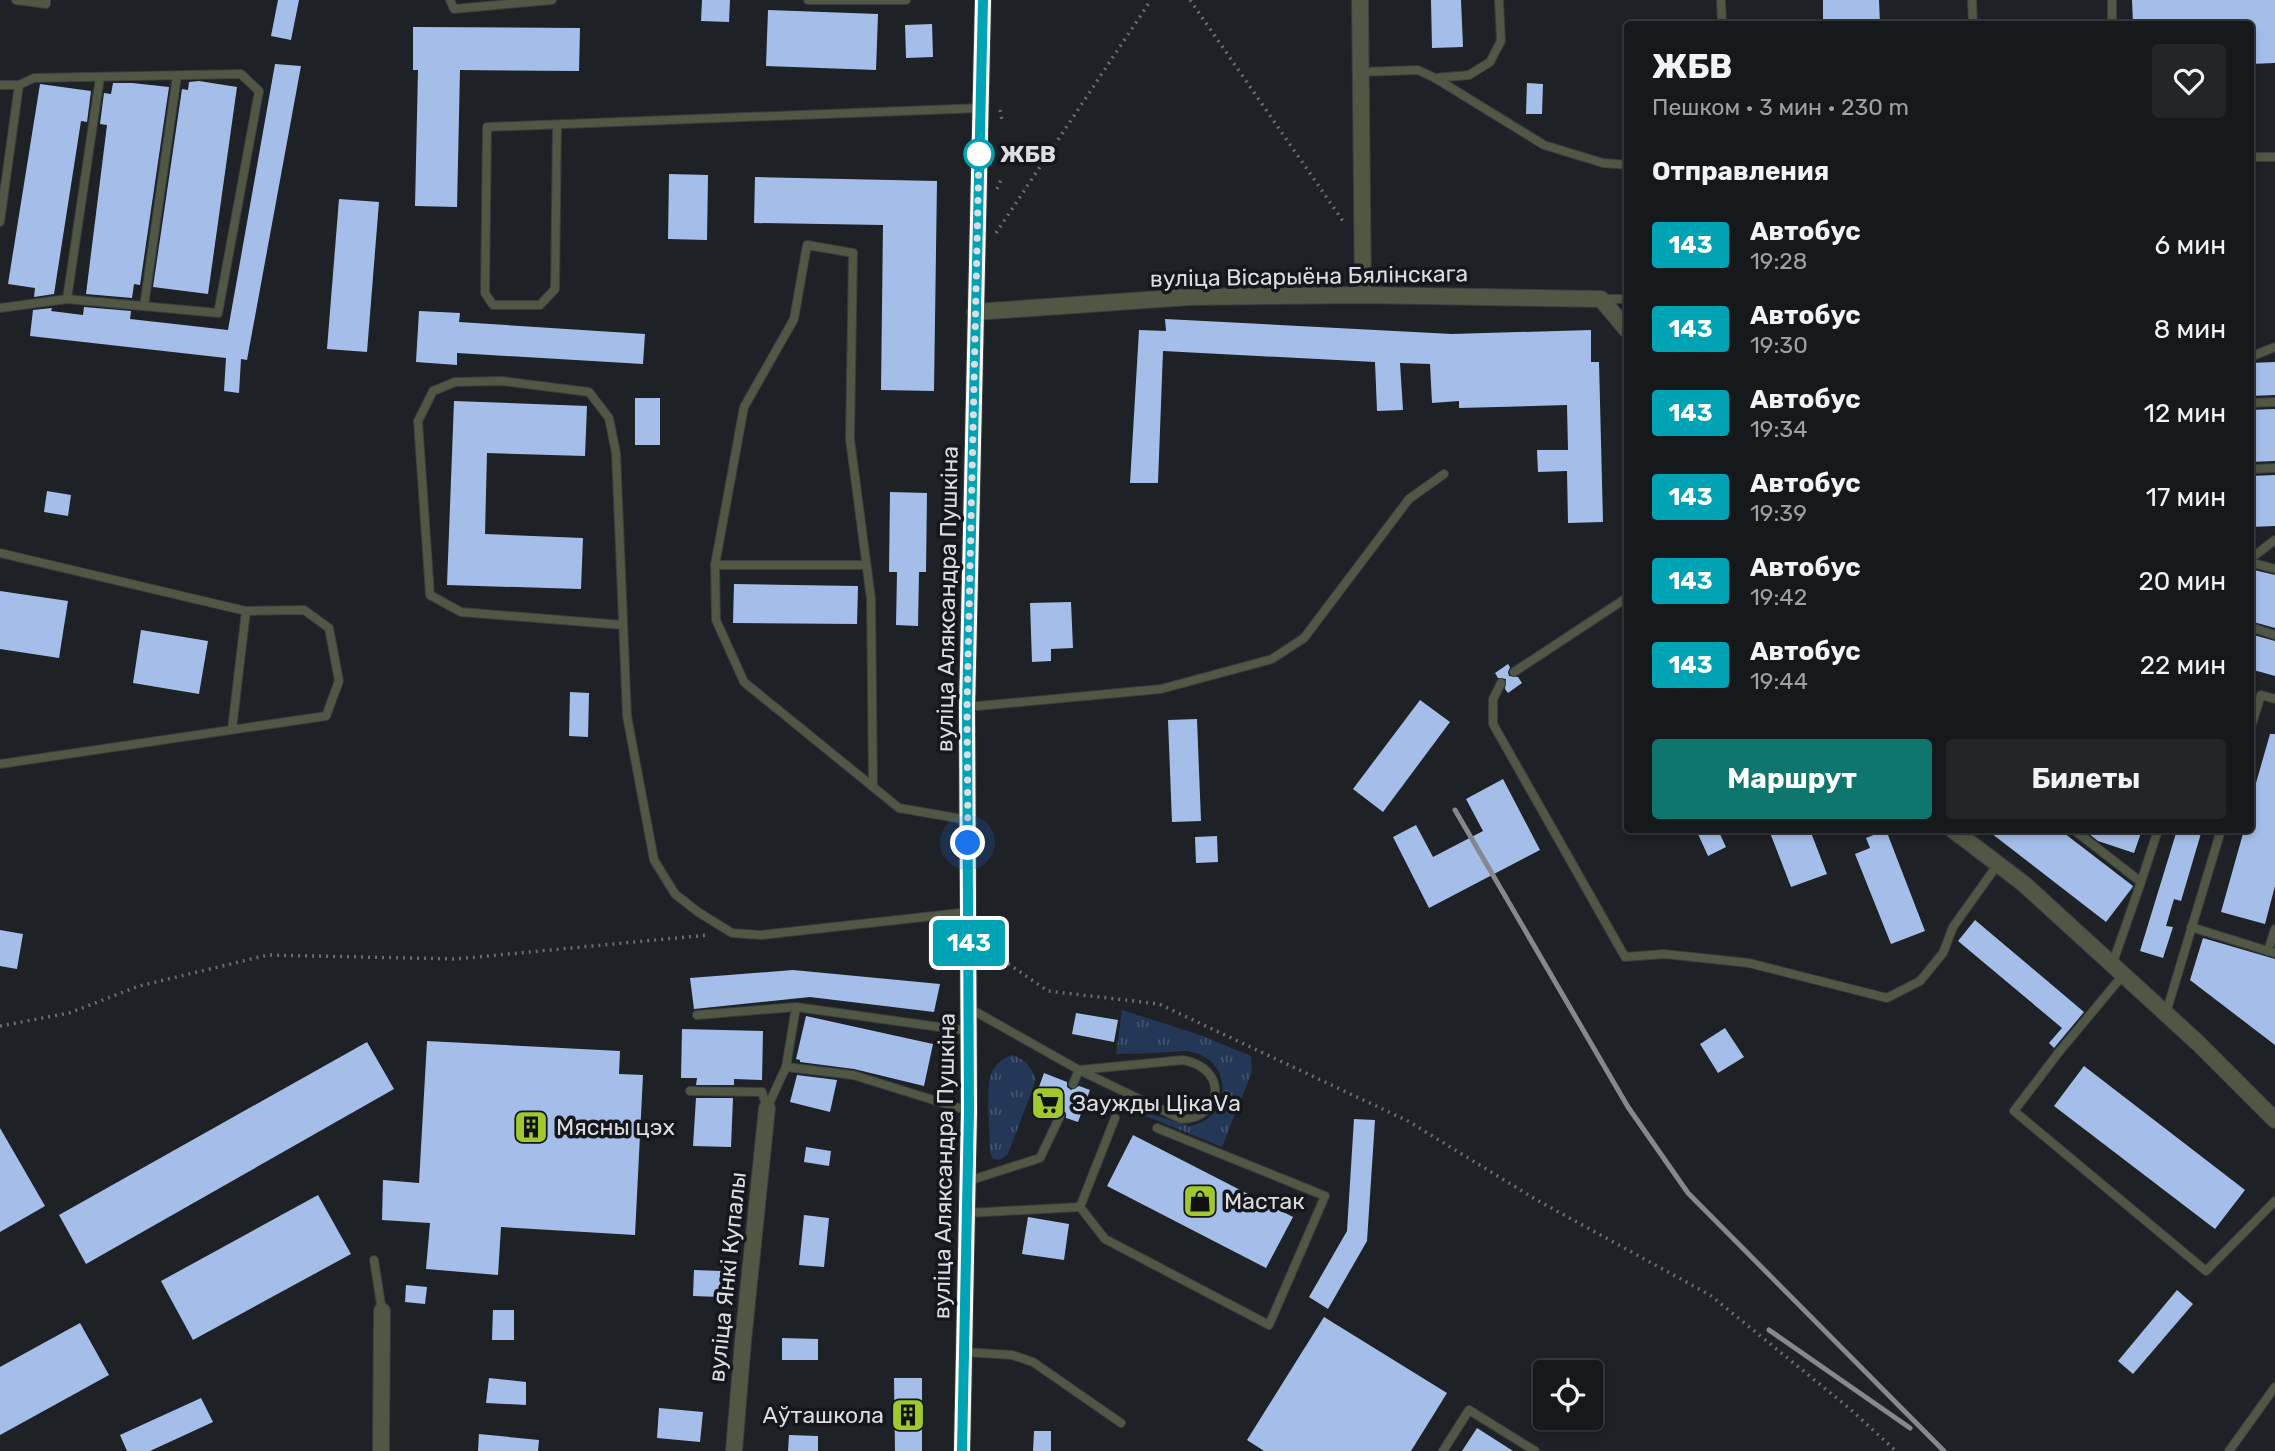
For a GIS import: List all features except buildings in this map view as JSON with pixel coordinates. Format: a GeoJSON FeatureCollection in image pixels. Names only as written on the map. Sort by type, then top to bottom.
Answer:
{"type":"FeatureCollection","features":[{"type":"Feature","properties":{"kind":"street","name":"вуліца Аляксандра Пушкіна"},"geometry":{"type":"LineString","coordinates":[[962,1451],[969,1111],[967,708],[983,0]]}},
{"type":"Feature","properties":{"kind":"street"},"geometry":{"type":"LineString","coordinates":[[1360,0],[1363,295]]}},
{"type":"Feature","properties":{"kind":"street","name":"вуліца Вісарыёна Бялінскага"},"geometry":{"type":"LineString","coordinates":[[975,312],[1189,298],[1363,295],[1601,299]]}},
{"type":"Feature","properties":{"kind":"street"},"geometry":{"type":"LineString","coordinates":[[1601,299],[1624,326]]}},
{"type":"Feature","properties":{"kind":"street"},"geometry":{"type":"LineString","coordinates":[[1957,833],[2024,884],[2166,1013],[2275,1120]]}},
{"type":"Feature","properties":{"kind":"street","name":"вуліца Янкі Купалы"},"geometry":{"type":"LineString","coordinates":[[734,1451],[767,1108]]}},
{"type":"Feature","properties":{"kind":"street"},"geometry":{"type":"LineString","coordinates":[[381,1451],[382,1311]]}},
{"type":"Feature","properties":{"kind":"lane"},"geometry":{"type":"LineString","coordinates":[[16,0],[46,4],[46,0]]}},
{"type":"Feature","properties":{"kind":"lane"},"geometry":{"type":"LineString","coordinates":[[450,0],[454,9],[552,0]]}},
{"type":"Feature","properties":{"kind":"lane"},"geometry":{"type":"LineString","coordinates":[[808,0],[906,0]]}},
{"type":"Feature","properties":{"kind":"lane"},"geometry":{"type":"LineString","coordinates":[[1435,78],[1469,75],[1490,62],[1501,41],[1499,0]]}},
{"type":"Feature","properties":{"kind":"lane"},"geometry":{"type":"LineString","coordinates":[[1721,0],[1723,21]]}},
{"type":"Feature","properties":{"kind":"lane"},"geometry":{"type":"LineString","coordinates":[[1972,0],[1973,21]]}},
{"type":"Feature","properties":{"kind":"lane"},"geometry":{"type":"LineString","coordinates":[[2112,0],[2112,21]]}},
{"type":"Feature","properties":{"kind":"lane"},"geometry":{"type":"LineString","coordinates":[[1360,72],[1418,70],[1544,145],[1603,163],[1624,165]]}},
{"type":"Feature","properties":{"kind":"lane"},"geometry":{"type":"LineString","coordinates":[[0,85],[19,85],[34,78],[241,74],[259,91],[218,313],[67,299],[0,307]]}},
{"type":"Feature","properties":{"kind":"lane"},"geometry":{"type":"LineString","coordinates":[[144,306],[177,76]]}},
{"type":"Feature","properties":{"kind":"lane"},"geometry":{"type":"LineString","coordinates":[[67,299],[100,77]]}},
{"type":"Feature","properties":{"kind":"lane"},"geometry":{"type":"LineString","coordinates":[[0,222],[19,85]]}},
{"type":"Feature","properties":{"kind":"lane"},"geometry":{"type":"LineString","coordinates":[[557,125],[555,289],[540,305],[493,305],[485,293],[486,127],[981,108]]}},
{"type":"Feature","properties":{"kind":"lane"},"geometry":{"type":"LineString","coordinates":[[2254,157],[2275,157]]}},
{"type":"Feature","properties":{"kind":"lane"},"geometry":{"type":"LineString","coordinates":[[873,786],[871,599],[850,439],[853,253],[807,245],[794,320],[744,407],[715,565],[716,620],[744,682],[899,808],[968,820]]}},
{"type":"Feature","properties":{"kind":"lane"},"geometry":{"type":"LineString","coordinates":[[1601,299],[1624,299]]}},
{"type":"Feature","properties":{"kind":"lane"},"geometry":{"type":"LineString","coordinates":[[2254,355],[2275,346]]}},
{"type":"Feature","properties":{"kind":"lane"},"geometry":{"type":"LineString","coordinates":[[623,625],[461,612],[430,595],[418,421],[433,391],[455,383],[502,381],[589,392],[609,418],[616,453],[627,716],[654,860],[675,894],[732,933],[761,935],[969,912]]}},
{"type":"Feature","properties":{"kind":"lane"},"geometry":{"type":"LineString","coordinates":[[2254,403],[2275,402]]}},
{"type":"Feature","properties":{"kind":"lane"},"geometry":{"type":"LineString","coordinates":[[2254,469],[2275,468]]}},
{"type":"Feature","properties":{"kind":"lane"},"geometry":{"type":"LineString","coordinates":[[967,708],[1161,689],[1272,659],[1304,638],[1409,499],[1444,474]]}},
{"type":"Feature","properties":{"kind":"lane"},"geometry":{"type":"LineString","coordinates":[[2254,558],[2275,540]]}},
{"type":"Feature","properties":{"kind":"lane"},"geometry":{"type":"LineString","coordinates":[[0,553],[246,611],[304,610],[328,628],[339,681],[326,716],[0,764]]}},
{"type":"Feature","properties":{"kind":"lane"},"geometry":{"type":"LineString","coordinates":[[2254,562],[2275,569]]}},
{"type":"Feature","properties":{"kind":"lane"},"geometry":{"type":"LineString","coordinates":[[715,565],[866,565]]}},
{"type":"Feature","properties":{"kind":"lane"},"geometry":{"type":"LineString","coordinates":[[1514,672],[1624,600]]}},
{"type":"Feature","properties":{"kind":"lane"},"geometry":{"type":"LineString","coordinates":[[232,729],[246,611]]}},
{"type":"Feature","properties":{"kind":"lane"},"geometry":{"type":"LineString","coordinates":[[2254,628],[2275,635]]}},
{"type":"Feature","properties":{"kind":"lane"},"geometry":{"type":"LineString","coordinates":[[1501,683],[1493,699],[1493,724],[1625,957],[1664,954],[1749,963],[1887,998],[1920,981],[1943,953],[1953,928],[1998,864]]}},
{"type":"Feature","properties":{"kind":"lane"},"geometry":{"type":"LineString","coordinates":[[2254,717],[2261,695],[2275,699]]}},
{"type":"Feature","properties":{"kind":"lane"},"geometry":{"type":"LineString","coordinates":[[2084,833],[2141,882]]}},
{"type":"Feature","properties":{"kind":"lane"},"geometry":{"type":"LineString","coordinates":[[2157,833],[2118,970],[2014,1111],[2206,1271],[2275,1201]]}},
{"type":"Feature","properties":{"kind":"lane"},"geometry":{"type":"LineString","coordinates":[[2166,1013],[2220,833]]}},
{"type":"Feature","properties":{"kind":"lane"},"geometry":{"type":"LineString","coordinates":[[2191,927],[2272,952],[2275,929]]}},
{"type":"Feature","properties":{"kind":"lane"},"geometry":{"type":"LineString","coordinates":[[697,1015],[796,1007],[969,1031]]}},
{"type":"Feature","properties":{"kind":"lane"},"geometry":{"type":"LineString","coordinates":[[767,1108],[786,1067],[796,1007]]}},
{"type":"Feature","properties":{"kind":"lane"},"geometry":{"type":"LineString","coordinates":[[969,1008],[1079,1070],[1181,1119],[1194,1119],[1204,1113],[1212,1105],[1215,1091],[1214,1080],[1208,1070],[1196,1062],[1183,1060],[1079,1070]]}},
{"type":"Feature","properties":{"kind":"lane"},"geometry":{"type":"LineString","coordinates":[[786,1067],[853,1075],[969,1111]]}},
{"type":"Feature","properties":{"kind":"lane"},"geometry":{"type":"LineString","coordinates":[[1073,1084],[1079,1070]]}},
{"type":"Feature","properties":{"kind":"lane"},"geometry":{"type":"LineString","coordinates":[[690,1091],[762,1092],[767,1108]]}},
{"type":"Feature","properties":{"kind":"lane"},"geometry":{"type":"LineString","coordinates":[[968,1181],[1040,1158],[1060,1116]]}},
{"type":"Feature","properties":{"kind":"lane"},"geometry":{"type":"LineString","coordinates":[[1080,1207],[1115,1118]]}},
{"type":"Feature","properties":{"kind":"lane"},"geometry":{"type":"LineString","coordinates":[[1080,1207],[1105,1238],[1269,1325],[1325,1196],[1157,1128]]}},
{"type":"Feature","properties":{"kind":"lane"},"geometry":{"type":"LineString","coordinates":[[967,1213],[1080,1207]]}},
{"type":"Feature","properties":{"kind":"lane"},"geometry":{"type":"LineString","coordinates":[[374,1260],[382,1311]]}},
{"type":"Feature","properties":{"kind":"lane"},"geometry":{"type":"LineString","coordinates":[[964,1352],[1012,1355],[1033,1362],[1121,1423]]}},
{"type":"Feature","properties":{"kind":"lane"},"geometry":{"type":"LineString","coordinates":[[2229,1451],[2275,1387]]}},
{"type":"Feature","properties":{"kind":"lane"},"geometry":{"type":"LineString","coordinates":[[1443,1451],[1469,1410],[1535,1451]]}},
{"type":"Feature","properties":{"kind":"path"},"geometry":{"type":"LineString","coordinates":[[992,238],[1151,0]]}},
{"type":"Feature","properties":{"kind":"path"},"geometry":{"type":"LineString","coordinates":[[1190,0],[1348,229]]}},
{"type":"Feature","properties":{"kind":"path"},"geometry":{"type":"LineString","coordinates":[[0,1026],[69,1013],[139,986],[268,955],[456,959],[732,933]]}},
{"type":"Feature","properties":{"kind":"path"},"geometry":{"type":"LineString","coordinates":[[969,937],[1048,991],[1159,1004],[1408,1121],[1535,1199],[1710,1295],[1849,1408],[1896,1451]]}},
{"type":"Feature","properties":{"kind":"green space"},"geometry":{"type":"Polygon","coordinates":[[[1122,1010],[1200,1035],[1251,1056],[1252,1072],[1222,1147],[1104,1099],[1189,1126],[1214,1113],[1223,1089],[1215,1066],[1205,1057],[1191,1052],[1116,1054],[1122,1010]]]}},
{"type":"Feature","properties":{"kind":"green space"},"geometry":{"type":"Polygon","coordinates":[[[1013,1055],[1028,1064],[1036,1080],[1008,1154],[1000,1160],[993,1159],[990,1152],[988,1114],[990,1078],[998,1063],[1013,1055]]]}},
{"type":"Feature","properties":{"kind":"railway"},"geometry":{"type":"LineString","coordinates":[[1455,810],[1628,1107],[1688,1193],[1944,1451]]}},
{"type":"Feature","properties":{"kind":"railway"},"geometry":{"type":"LineString","coordinates":[[1769,1330],[1910,1428]]}},
{"type":"Feature","properties":{"kind":"bus line","name":"143"},"geometry":{"type":"LineString","coordinates":[[962,1451],[969,1111],[967,708],[983,0]]}},
{"type":"Feature","properties":{"kind":"place","name":"ЖБВ"},"geometry":{"type":"Point","coordinates":[979,154]}},
{"type":"Feature","properties":{"kind":"place","name":"Заужды ЦікаVа"},"geometry":{"type":"Point","coordinates":[1048,1103]}},
{"type":"Feature","properties":{"kind":"place","name":"Мясны цэх"},"geometry":{"type":"Point","coordinates":[531,1127]}},
{"type":"Feature","properties":{"kind":"place","name":"Мастак"},"geometry":{"type":"Point","coordinates":[1200,1201]}},
{"type":"Feature","properties":{"kind":"place","name":"Аўташкола"},"geometry":{"type":"Point","coordinates":[908,1415]}},
{"type":"Feature","properties":{"kind":"route"},"geometry":{"type":"LineString","coordinates":[[968,843],[967,708],[979,154]]}}]}
